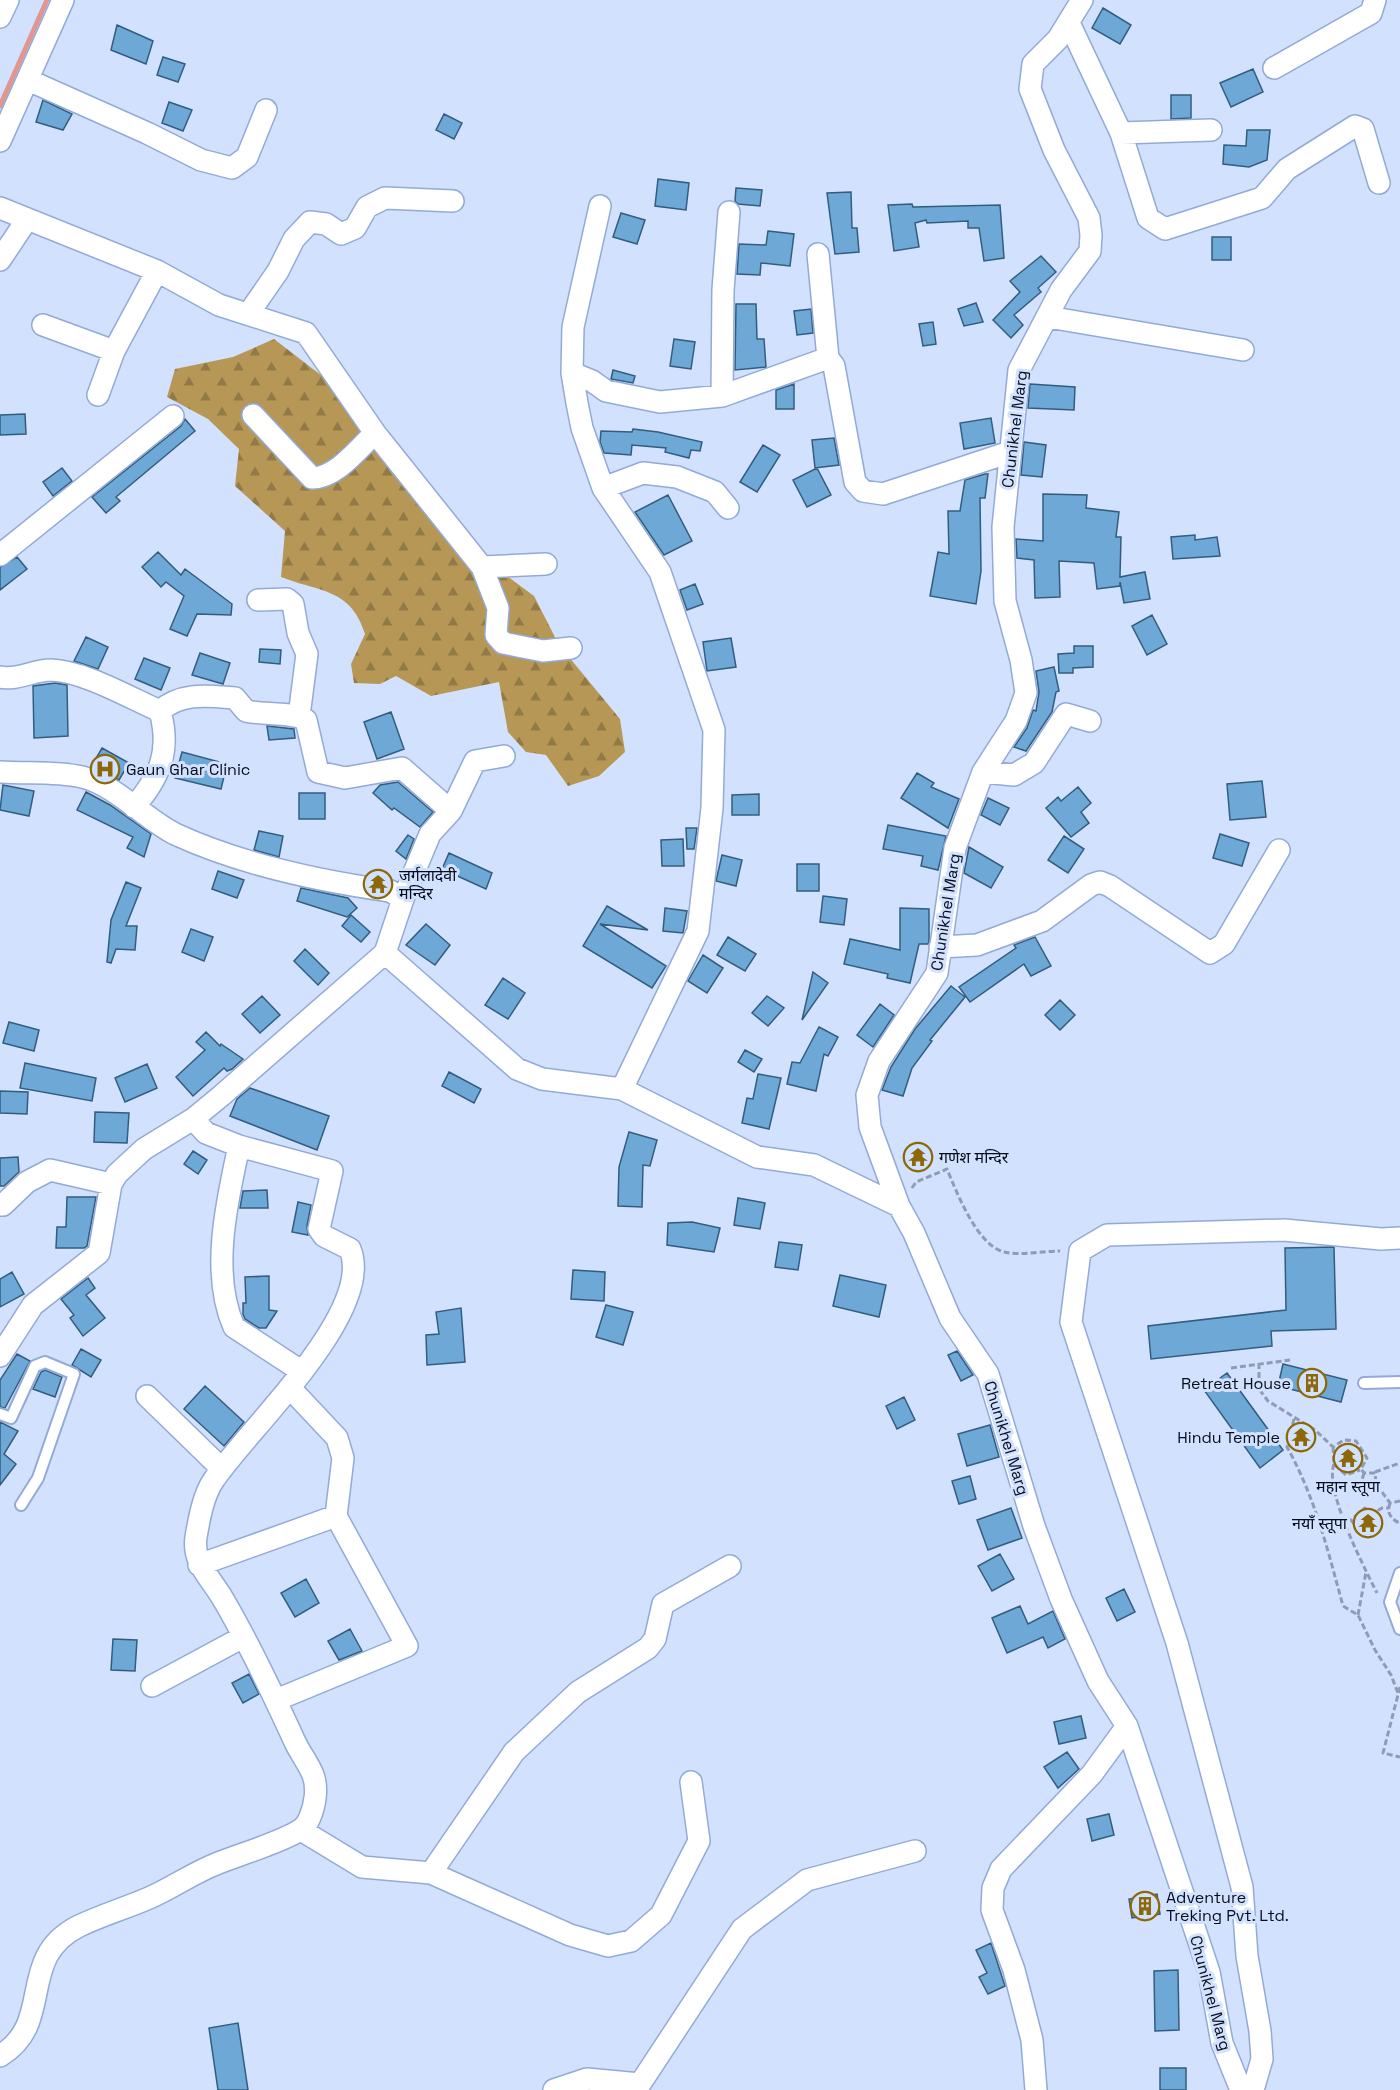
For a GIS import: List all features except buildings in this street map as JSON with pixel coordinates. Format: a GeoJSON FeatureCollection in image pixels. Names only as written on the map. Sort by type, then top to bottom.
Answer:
{"type":"FeatureCollection","features":[{"type":"Feature","properties":{"kind":"street"},"geometry":{"type":"LineString","coordinates":[[0,17],[8,0]]}},
{"type":"Feature","properties":{"kind":"street"},"geometry":{"type":"LineString","coordinates":[[0,141],[63,0]]}},
{"type":"Feature","properties":{"kind":"street","name":"Chunikhel Marg"},"geometry":{"type":"LineString","coordinates":[[1082,0],[1069,23],[1033,64],[1030,89],[1054,150],[1089,218],[1091,235],[1090,252],[1061,290],[1019,370],[1003,527],[1005,601],[1021,660],[1026,693],[1017,721],[983,772],[955,848],[937,974],[879,1061],[867,1095],[870,1127],[899,1206],[914,1233],[950,1318],[988,1374],[1034,1526],[1061,1599],[1098,1681],[1127,1726],[1209,1972],[1222,2043],[1241,2090]]}},
{"type":"Feature","properties":{"kind":"street"},"geometry":{"type":"LineString","coordinates":[[1274,68],[1371,13],[1375,0]]}},
{"type":"Feature","properties":{"kind":"street"},"geometry":{"type":"LineString","coordinates":[[1069,23],[1121,133],[1148,218],[1165,229],[1262,198],[1287,169],[1355,126],[1363,129],[1379,183]]}},
{"type":"Feature","properties":{"kind":"street"},"geometry":{"type":"LineString","coordinates":[[28,80],[147,132],[201,160],[232,168],[247,157],[266,110]]}},
{"type":"Feature","properties":{"kind":"street"},"geometry":{"type":"LineString","coordinates":[[1121,133],[1211,129]]}},
{"type":"Feature","properties":{"kind":"street"},"geometry":{"type":"LineString","coordinates":[[249,313],[278,271],[294,239],[310,222],[326,224],[341,234],[355,228],[367,207],[385,198],[453,201]]}},
{"type":"Feature","properties":{"kind":"street"},"geometry":{"type":"LineString","coordinates":[[600,206],[573,327],[572,373],[582,428],[603,488],[660,572],[714,730],[712,808],[698,931],[622,1089]]}},
{"type":"Feature","properties":{"kind":"street"},"geometry":{"type":"LineString","coordinates":[[0,208],[26,221],[157,271],[219,304],[306,333],[375,433],[482,567],[498,608],[496,635],[503,643],[543,651],[572,648]]}},
{"type":"Feature","properties":{"kind":"street"},"geometry":{"type":"LineString","coordinates":[[722,396],[723,290],[729,212]]}},
{"type":"Feature","properties":{"kind":"street"},"geometry":{"type":"LineString","coordinates":[[0,260],[26,221]]}},
{"type":"Feature","properties":{"kind":"street"},"geometry":{"type":"LineString","coordinates":[[818,254],[828,358],[834,366],[855,482],[863,491],[883,494],[1010,452]]}},
{"type":"Feature","properties":{"kind":"street"},"geometry":{"type":"LineString","coordinates":[[98,395],[114,351],[157,271]]}},
{"type":"Feature","properties":{"kind":"street"},"geometry":{"type":"LineString","coordinates":[[1048,317],[1243,350]]}},
{"type":"Feature","properties":{"kind":"street"},"geometry":{"type":"LineString","coordinates":[[44,325],[114,351]]}},
{"type":"Feature","properties":{"kind":"street"},"geometry":{"type":"LineString","coordinates":[[572,373],[592,381],[606,391],[660,402],[722,396],[828,358]]}},
{"type":"Feature","properties":{"kind":"street"},"geometry":{"type":"LineString","coordinates":[[253,415],[312,478],[321,478],[332,473],[375,433]]}},
{"type":"Feature","properties":{"kind":"street"},"geometry":{"type":"LineString","coordinates":[[0,555],[173,416]]}},
{"type":"Feature","properties":{"kind":"street"},"geometry":{"type":"LineString","coordinates":[[603,488],[643,473],[676,477],[715,492],[728,508]]}},
{"type":"Feature","properties":{"kind":"street"},"geometry":{"type":"LineString","coordinates":[[482,567],[546,564]]}},
{"type":"Feature","properties":{"kind":"street"},"geometry":{"type":"LineString","coordinates":[[258,600],[287,599],[293,604],[298,633],[307,654],[299,716]]}},
{"type":"Feature","properties":{"kind":"street"},"geometry":{"type":"LineString","coordinates":[[0,677],[8,679],[51,670],[85,679],[160,711]]}},
{"type":"Feature","properties":{"kind":"street"},"geometry":{"type":"LineString","coordinates":[[160,711],[173,699],[208,696],[236,698],[246,711],[265,715],[299,716],[306,720],[318,772],[345,778],[402,768],[451,811]]}},
{"type":"Feature","properties":{"kind":"street"},"geometry":{"type":"LineString","coordinates":[[134,807],[154,784],[163,756],[164,726],[160,711]]}},
{"type":"Feature","properties":{"kind":"street"},"geometry":{"type":"LineString","coordinates":[[983,772],[1014,775],[1034,763],[1066,714],[1090,721]]}},
{"type":"Feature","properties":{"kind":"street"},"geometry":{"type":"LineString","coordinates":[[0,1356],[33,1305],[99,1253],[111,1184],[117,1174],[144,1149],[193,1119],[385,953],[403,899],[430,834],[451,811],[476,761],[504,756]]}},
{"type":"Feature","properties":{"kind":"street"},"geometry":{"type":"LineString","coordinates":[[0,772],[83,777],[173,833],[219,851],[287,870],[390,891],[403,899]]}},
{"type":"Feature","properties":{"kind":"street"},"geometry":{"type":"LineString","coordinates":[[940,947],[977,945],[1042,921],[1091,885],[1100,882],[1110,886],[1210,952],[1224,944],[1279,850]]}},
{"type":"Feature","properties":{"kind":"street"},"geometry":{"type":"LineString","coordinates":[[385,953],[516,1069],[542,1079],[622,1089],[757,1157],[814,1165],[899,1206]]}},
{"type":"Feature","properties":{"kind":"street"},"geometry":{"type":"LineString","coordinates":[[0,2056],[14,2048],[29,2024],[44,1958],[53,1944],[66,1933],[149,1898],[209,1866],[301,1830],[311,1814],[315,1785],[313,1776],[222,1598],[199,1565],[194,1547],[198,1522],[211,1483],[296,1380],[346,1303],[352,1280],[353,1261],[350,1249],[324,1236],[319,1229],[332,1171],[239,1146],[206,1133],[193,1119]]}},
{"type":"Feature","properties":{"kind":"street"},"geometry":{"type":"LineString","coordinates":[[239,1146],[229,1193],[222,1265],[229,1315],[234,1327],[296,1380],[337,1438],[342,1448],[343,1458],[336,1516],[407,1646],[276,1700]]}},
{"type":"Feature","properties":{"kind":"street"},"geometry":{"type":"LineString","coordinates":[[0,1205],[3,1205],[27,1182],[50,1170],[111,1184]]}},
{"type":"Feature","properties":{"kind":"street"},"geometry":{"type":"LineString","coordinates":[[1253,2090],[1262,2059],[1261,2040],[1247,1956],[1242,1887],[1177,1643],[1071,1322],[1080,1251],[1107,1235],[1284,1230],[1381,1239],[1400,1238]]}},
{"type":"Feature","properties":{"kind":"street"},"geometry":{"type":"LineString","coordinates":[[147,1396],[222,1469]]}},
{"type":"Feature","properties":{"kind":"street"},"geometry":{"type":"LineString","coordinates":[[199,1565],[336,1516]]}},
{"type":"Feature","properties":{"kind":"street"},"geometry":{"type":"LineString","coordinates":[[431,1874],[514,1752],[578,1692],[648,1647],[655,1639],[663,1604],[730,1566]]}},
{"type":"Feature","properties":{"kind":"street"},"geometry":{"type":"LineString","coordinates":[[152,1686],[243,1637]]}},
{"type":"Feature","properties":{"kind":"street"},"geometry":{"type":"LineString","coordinates":[[1036,2090],[1032,2040],[1014,1970],[993,1910],[993,1888],[1001,1869],[1092,1774],[1127,1726]]}},
{"type":"Feature","properties":{"kind":"street"},"geometry":{"type":"LineString","coordinates":[[301,1830],[362,1867],[431,1874],[570,1935],[608,1946],[631,1941],[661,1915],[699,1841],[692,1782]]}},
{"type":"Feature","properties":{"kind":"street"},"geometry":{"type":"LineString","coordinates":[[554,2090],[587,2079],[640,2084],[742,1929],[807,1880],[915,1851]]}},
{"type":"Feature","properties":{"kind":"lane"},"geometry":{"type":"LineString","coordinates":[[0,1414],[11,1418],[35,1366],[45,1362],[74,1374],[38,1478],[21,1504]]}},
{"type":"Feature","properties":{"kind":"lane"},"geometry":{"type":"LineString","coordinates":[[1364,1383],[1400,1382]]}},
{"type":"Feature","properties":{"kind":"lane"},"geometry":{"type":"LineString","coordinates":[[1400,1573],[1389,1602],[1400,1629]]}},
{"type":"Feature","properties":{"kind":"path"},"geometry":{"type":"LineString","coordinates":[[899,1206],[916,1182],[947,1169],[960,1200],[985,1240],[1003,1252],[1080,1251]]}},
{"type":"Feature","properties":{"kind":"path"},"geometry":{"type":"LineString","coordinates":[[1231,1368],[1290,1360]]}},
{"type":"Feature","properties":{"kind":"path"},"geometry":{"type":"LineString","coordinates":[[1259,1363],[1259,1389],[1268,1401],[1315,1430],[1333,1447],[1334,1464],[1329,1475],[1348,1530],[1377,1593],[1389,1602]]}},
{"type":"Feature","properties":{"kind":"path"},"geometry":{"type":"LineString","coordinates":[[1294,1419],[1287,1447],[1300,1471],[1323,1530],[1343,1606],[1358,1615],[1375,1650],[1391,1675],[1398,1693]]}},
{"type":"Feature","properties":{"kind":"path"},"geometry":{"type":"LineString","coordinates":[[1333,1447],[1344,1440],[1356,1441],[1367,1458],[1362,1480],[1365,1485],[1376,1484]]}},
{"type":"Feature","properties":{"kind":"path"},"geometry":{"type":"LineString","coordinates":[[1334,1464],[1346,1475],[1363,1471],[1373,1473],[1400,1463]]}},
{"type":"Feature","properties":{"kind":"path"},"geometry":{"type":"LineString","coordinates":[[1373,1473],[1377,1477],[1376,1484],[1390,1503],[1390,1517],[1397,1522],[1400,1521]]}},
{"type":"Feature","properties":{"kind":"path"},"geometry":{"type":"LineString","coordinates":[[1390,1503],[1400,1501]]}},
{"type":"Feature","properties":{"kind":"path"},"geometry":{"type":"LineString","coordinates":[[1365,1508],[1375,1521],[1361,1532],[1356,1526],[1351,1520],[1365,1508]]}},
{"type":"Feature","properties":{"kind":"path"},"geometry":{"type":"LineString","coordinates":[[1370,1515],[1382,1508],[1389,1508]]}},
{"type":"Feature","properties":{"kind":"path"},"geometry":{"type":"LineString","coordinates":[[1348,1530],[1356,1526]]}},
{"type":"Feature","properties":{"kind":"path"},"geometry":{"type":"LineString","coordinates":[[1358,1615],[1366,1571]]}},
{"type":"Feature","properties":{"kind":"path"},"geometry":{"type":"LineString","coordinates":[[1400,1687],[1383,1753],[1400,1757]]}},
{"type":"Feature","properties":{"kind":"green space"},"geometry":{"type":"Polygon","coordinates":[[[274,339],[361,406],[473,551],[534,596],[559,645],[620,719],[625,752],[599,776],[568,786],[546,755],[526,752],[508,732],[499,682],[431,696],[396,676],[380,684],[354,683],[351,664],[365,634],[359,619],[351,608],[332,594],[281,577],[285,531],[235,486],[239,449],[208,419],[167,397],[175,369],[233,357],[274,339]]]}},
{"type":"Feature","properties":{"kind":"waterway"},"geometry":{"type":"LineString","coordinates":[[0,106],[47,0]]}},
{"type":"Feature","properties":{"kind":"place","name":"Gaun Ghar Clinic"},"geometry":{"type":"Point","coordinates":[105,769]}},
{"type":"Feature","properties":{"kind":"place","name":"जर्गलादेवी मन्दिर"},"geometry":{"type":"Point","coordinates":[378,884]}},
{"type":"Feature","properties":{"kind":"place","name":"गणेश मन्दिर"},"geometry":{"type":"Point","coordinates":[918,1157]}},
{"type":"Feature","properties":{"kind":"place","name":"Retreat House"},"geometry":{"type":"Point","coordinates":[1312,1383]}},
{"type":"Feature","properties":{"kind":"place","name":"Hindu Temple"},"geometry":{"type":"Point","coordinates":[1301,1437]}},
{"type":"Feature","properties":{"kind":"place","name":"महान स्तूपा"},"geometry":{"type":"Point","coordinates":[1348,1458]}},
{"type":"Feature","properties":{"kind":"place","name":"नयाँ स्तूपा"},"geometry":{"type":"Point","coordinates":[1368,1523]}},
{"type":"Feature","properties":{"kind":"place","name":"Adventure Treking Pvt. Ltd."},"geometry":{"type":"Point","coordinates":[1145,1906]}}]}
